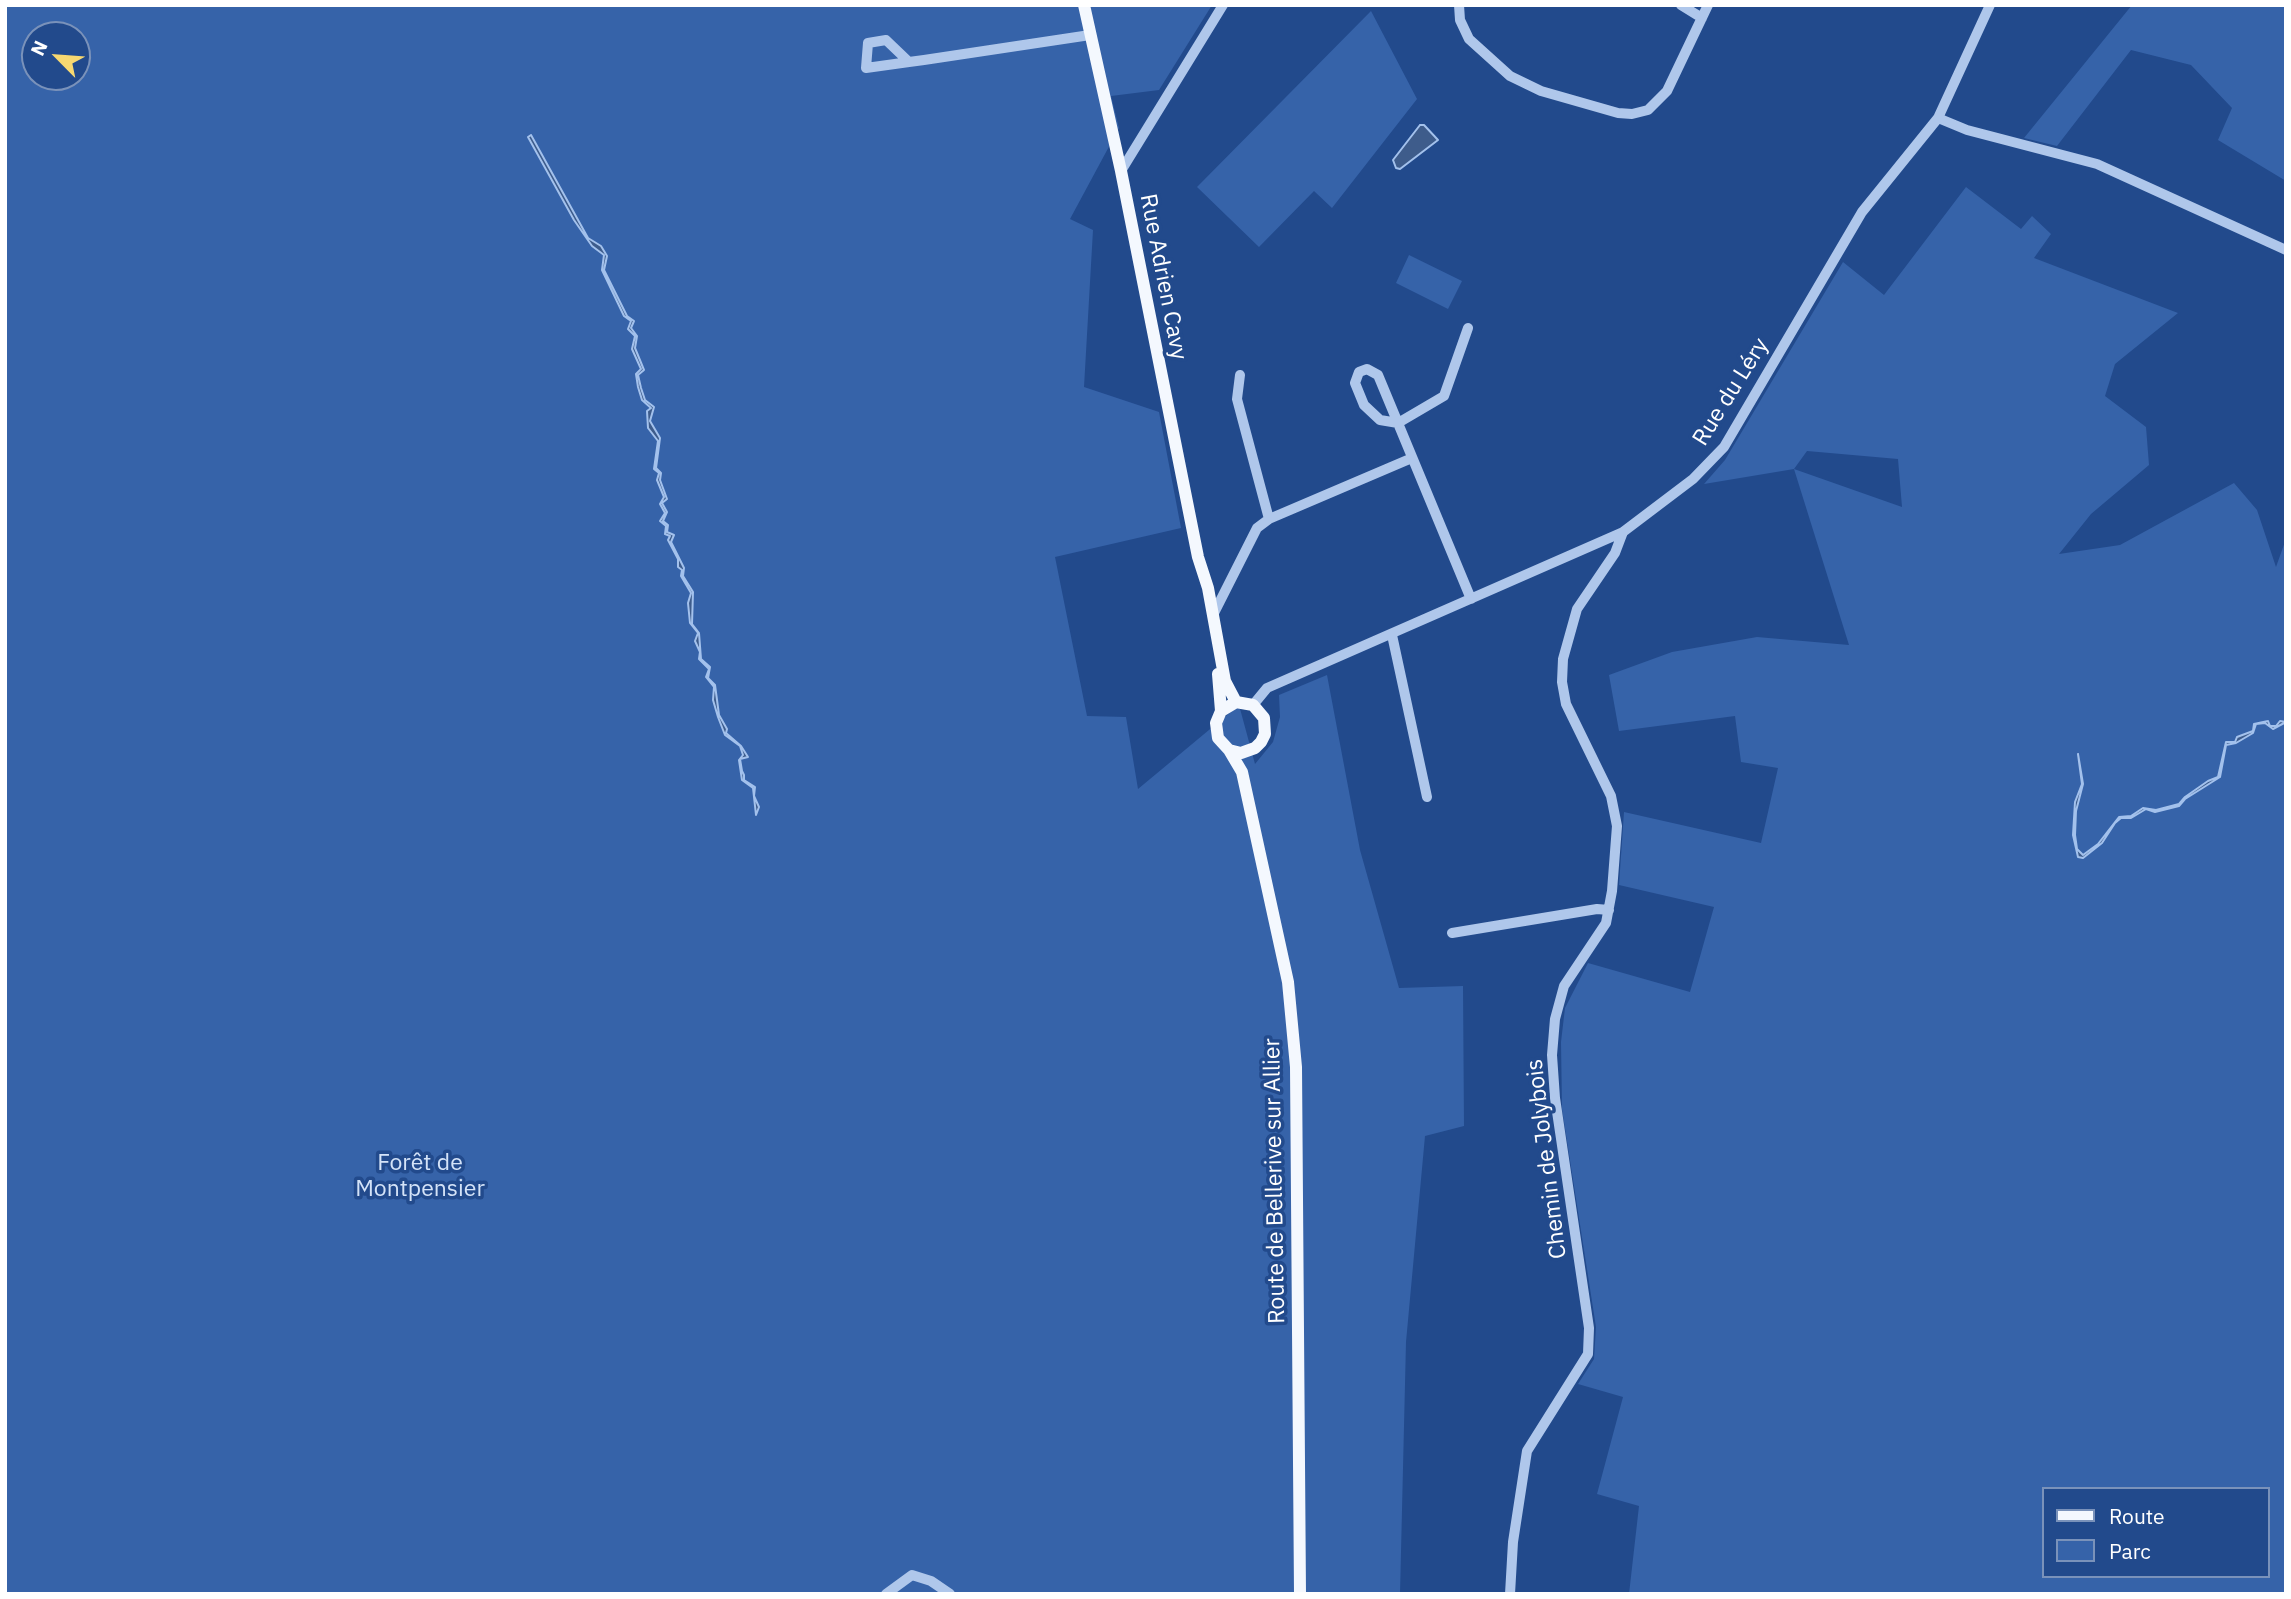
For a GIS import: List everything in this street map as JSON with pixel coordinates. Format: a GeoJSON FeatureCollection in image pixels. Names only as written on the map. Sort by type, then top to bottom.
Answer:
{"type":"FeatureCollection","features":[{"type":"Feature","properties":{"kind":"main road","name":"Rue Adrien Cavy"},"geometry":{"type":"LineString","coordinates":[[1084,5],[1121,171],[1198,557],[1221,711]]}},
{"type":"Feature","properties":{"kind":"main road","name":"Rue Adrien Cavy"},"geometry":{"type":"LineString","coordinates":[[1198,557],[1208,588],[1225,681],[1236,702]]}},
{"type":"Feature","properties":{"kind":"main road"},"geometry":{"type":"LineString","coordinates":[[1236,702],[1253,705],[1260,710],[1266,726],[1262,742],[1248,752],[1229,750],[1218,738],[1216,730],[1221,711],[1236,702]]}},
{"type":"Feature","properties":{"kind":"main road","name":"Route de Bellerive sur Allier"},"geometry":{"type":"LineString","coordinates":[[1229,750],[1242,772],[1288,982],[1296,1067],[1300,1594]]}},
{"type":"Feature","properties":{"kind":"main road","name":"Route de Bellerive sur Allier"},"geometry":{"type":"LineString","coordinates":[[1242,772],[1248,752]]}},
{"type":"Feature","properties":{"kind":"street"},"geometry":{"type":"LineString","coordinates":[[1121,171],[1223,5]]}},
{"type":"Feature","properties":{"kind":"street"},"geometry":{"type":"LineString","coordinates":[[1459,5],[1460,20],[1469,39],[1510,76],[1541,91],[1618,113],[1632,114],[1648,110],[1667,91],[1708,5]]}},
{"type":"Feature","properties":{"kind":"street"},"geometry":{"type":"LineString","coordinates":[[1681,5],[1702,18]]}},
{"type":"Feature","properties":{"kind":"street","name":"Rue du Léry"},"geometry":{"type":"LineString","coordinates":[[1253,705],[1267,688],[1623,533],[1693,479],[1724,447],[1862,212],[1938,118],[1990,5]]}},
{"type":"Feature","properties":{"kind":"street"},"geometry":{"type":"LineString","coordinates":[[909,62],[1090,35]]}},
{"type":"Feature","properties":{"kind":"street"},"geometry":{"type":"LineString","coordinates":[[1938,118],[1967,130],[2097,164],[2286,250]]}},
{"type":"Feature","properties":{"kind":"street"},"geometry":{"type":"LineString","coordinates":[[1468,328],[1444,396],[1398,423],[1380,420],[1364,405],[1355,383],[1359,372],[1367,369],[1378,375],[1398,423],[1412,458],[1471,599]]}},
{"type":"Feature","properties":{"kind":"street"},"geometry":{"type":"LineString","coordinates":[[1240,375],[1237,399],[1269,520]]}},
{"type":"Feature","properties":{"kind":"street"},"geometry":{"type":"LineString","coordinates":[[1213,615],[1257,527],[1412,458]]}},
{"type":"Feature","properties":{"kind":"street","name":"Chemin de Jolybois"},"geometry":{"type":"LineString","coordinates":[[1510,1594],[1513,1542],[1527,1451],[1588,1354],[1589,1328],[1555,1098],[1552,1055],[1555,1019],[1564,986],[1599,934],[1609,910],[1616,814],[1610,793],[1566,704],[1562,682],[1563,659],[1577,609],[1615,553],[1623,533]]}},
{"type":"Feature","properties":{"kind":"street"},"geometry":{"type":"LineString","coordinates":[[1208,588],[1226,587]]}},
{"type":"Feature","properties":{"kind":"street"},"geometry":{"type":"LineString","coordinates":[[1392,635],[1427,797]]}},
{"type":"Feature","properties":{"kind":"street"},"geometry":{"type":"LineString","coordinates":[[1452,933],[1597,909],[1609,910]]}},
{"type":"Feature","properties":{"kind":"street"},"geometry":{"type":"LineString","coordinates":[[886,1594],[912,1575],[931,1581],[950,1594]]}},
{"type":"Feature","properties":{"kind":"green space","name":"Forêt de Montpensier"},"geometry":{"type":"Polygon","coordinates":[[[5,5],[1212,5],[1159,90],[1111,96],[1119,128],[1070,219],[1093,230],[1084,387],[1159,412],[1181,528],[1055,557],[1087,716],[1126,717],[1138,789],[1239,705],[1255,764],[1273,742],[1280,717],[1279,695],[1327,675],[1360,850],[1399,988],[1463,986],[1464,1126],[1425,1136],[1406,1342],[1400,1594],[5,1594],[5,5]]]}},
{"type":"Feature","properties":{"kind":"green space"},"geometry":{"type":"Polygon","coordinates":[[[2132,5],[2286,5],[2286,181],[2218,140],[2232,108],[2191,65],[2131,50],[2057,146],[2024,138],[2132,5]]]}},
{"type":"Feature","properties":{"kind":"green space"},"geometry":{"type":"Polygon","coordinates":[[[1371,11],[1417,99],[1332,208],[1314,191],[1259,247],[1197,187],[1371,11]]]}},
{"type":"Feature","properties":{"kind":"green space"},"geometry":{"type":"Polygon","coordinates":[[[1966,187],[2021,229],[2032,216],[2051,234],[2034,258],[2178,313],[2115,364],[2105,396],[2146,427],[2149,465],[2091,514],[2059,554],[2120,545],[2234,483],[2257,510],[2276,567],[2286,539],[2286,1594],[1629,1594],[1639,1506],[1597,1494],[1623,1397],[1578,1384],[1594,1359],[1596,1327],[1562,1109],[1561,1042],[1565,1008],[1588,963],[1690,992],[1714,907],[1619,885],[1624,812],[1761,843],[1778,768],[1741,762],[1735,716],[1619,731],[1609,675],[1672,652],[1757,637],[1849,645],[1794,469],[1704,484],[1725,460],[1843,262],[1884,295],[1966,187]],[[1807,451],[1794,469],[1902,507],[1898,459],[1807,451]]]}},
{"type":"Feature","properties":{"kind":"green space"},"geometry":{"type":"Polygon","coordinates":[[[1409,255],[1462,281],[1448,309],[1396,283],[1409,255]]]}},
{"type":"Feature","properties":{"kind":"shaded area"},"geometry":{"type":"Polygon","coordinates":[[[1420,125],[1424,125],[1438,140],[1400,169],[1396,168],[1393,160],[1420,125]]]}},
{"type":"Feature","properties":{"kind":"shaded area"},"geometry":{"type":"Polygon","coordinates":[[[531,135],[588,238],[601,246],[607,256],[604,270],[627,316],[634,321],[631,328],[637,336],[635,348],[644,370],[638,375],[645,400],[654,407],[650,421],[660,438],[656,468],[661,473],[660,480],[667,499],[662,503],[667,512],[663,521],[668,525],[667,532],[674,535],[671,542],[684,568],[683,576],[693,592],[692,624],[699,633],[701,659],[710,667],[708,678],[715,685],[719,715],[727,729],[726,733],[741,746],[748,757],[740,759],[744,780],[755,787],[754,796],[759,807],[756,815],[753,788],[742,780],[739,760],[743,755],[740,746],[725,735],[713,700],[714,687],[706,677],[709,669],[699,659],[700,652],[695,641],[698,633],[690,623],[688,603],[691,593],[681,576],[682,570],[678,567],[678,559],[668,540],[670,536],[665,534],[666,526],[660,521],[665,513],[660,504],[664,497],[657,480],[659,473],[654,469],[658,441],[648,428],[647,411],[651,408],[642,400],[638,387],[636,374],[641,369],[632,349],[635,336],[628,329],[631,321],[624,316],[602,270],[604,255],[592,246],[574,220],[528,137],[531,135]]]}},
{"type":"Feature","properties":{"kind":"shaded area"},"geometry":{"type":"Polygon","coordinates":[[[2268,721],[2270,726],[2276,726],[2280,721],[2286,722],[2273,729],[2265,723],[2256,724],[2253,733],[2236,743],[2226,745],[2220,777],[2185,799],[2179,806],[2155,812],[2146,809],[2131,818],[2121,818],[2102,843],[2083,858],[2078,857],[2073,835],[2075,802],[2082,784],[2078,754],[2083,784],[2076,811],[2075,835],[2077,849],[2083,855],[2098,844],[2119,817],[2131,816],[2143,808],[2156,810],[2179,804],[2185,797],[2208,781],[2218,777],[2226,742],[2235,742],[2237,737],[2253,731],[2254,724],[2268,721]]]}}]}
